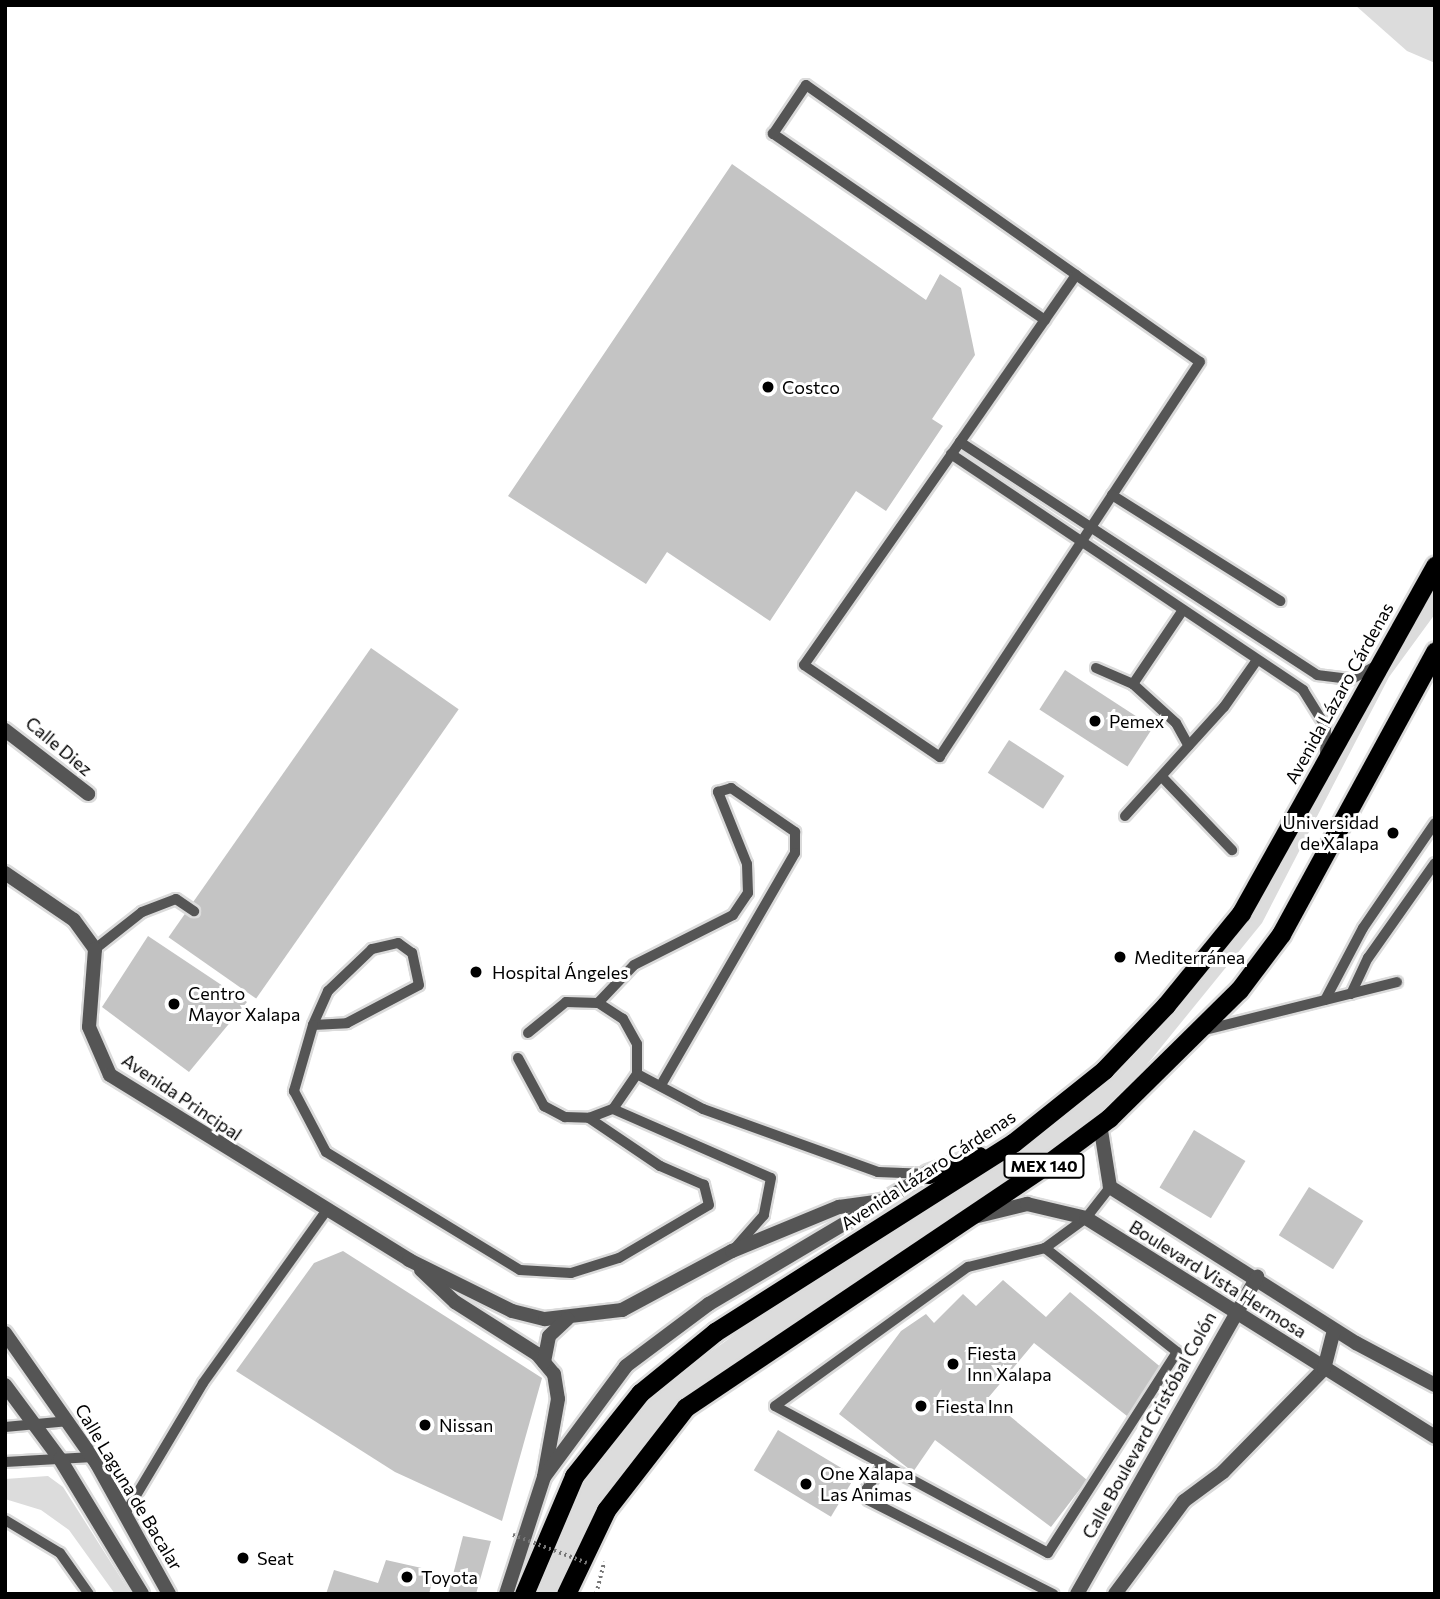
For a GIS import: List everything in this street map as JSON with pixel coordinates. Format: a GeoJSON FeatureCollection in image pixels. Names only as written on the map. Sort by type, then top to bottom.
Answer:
{"type":"FeatureCollection","features":[{"type":"Feature","properties":{"kind":"highway","name":"Avenida Lázaro Cárdenas"},"geometry":{"type":"LineString","coordinates":[[524,1594],[574,1476],[640,1393],[715,1332],[1013,1143],[1104,1070],[1201,963],[1241,913],[1374,667],[1435,566]]}},
{"type":"Feature","properties":{"kind":"highway","name":"MEX 140"},"geometry":{"type":"LineString","coordinates":[[566,1594],[606,1510],[685,1407],[966,1219],[1100,1124],[1198,1031],[1281,934],[1435,651]]}},
{"type":"Feature","properties":{"kind":"highway"},"geometry":{"type":"LineString","coordinates":[[928,1174],[1013,1143]]}},
{"type":"Feature","properties":{"kind":"street","name":"Calle Diez"},"geometry":{"type":"LineString","coordinates":[[5,730],[88,794]]}},
{"type":"Feature","properties":{"kind":"street"},"geometry":{"type":"LineString","coordinates":[[5,873],[74,920],[95,949]]}},
{"type":"Feature","properties":{"kind":"street","name":"Avenida Principal"},"geometry":{"type":"LineString","coordinates":[[95,949],[89,1027],[110,1075],[326,1212],[409,1260],[512,1311],[569,1319],[647,1301],[732,1251],[839,1207],[889,1200]]}},
{"type":"Feature","properties":{"kind":"street"},"geometry":{"type":"LineString","coordinates":[[1100,1124],[1110,1188]]}},
{"type":"Feature","properties":{"kind":"street","name":"Avenida Lázaro Cárdenas"},"geometry":{"type":"LineString","coordinates":[[506,1594],[544,1476],[626,1366],[709,1304],[889,1200],[928,1174]]}},
{"type":"Feature","properties":{"kind":"street","name":"Boulevard Vista Hermosa"},"geometry":{"type":"LineString","coordinates":[[1110,1188],[1257,1277],[1334,1330],[1435,1385]]}},
{"type":"Feature","properties":{"kind":"street","name":"Boulevard Vista Hermosa"},"geometry":{"type":"LineString","coordinates":[[966,1219],[1027,1204],[1086,1218],[1435,1437]]}},
{"type":"Feature","properties":{"kind":"street","name":"Avenida Principal"},"geometry":{"type":"LineString","coordinates":[[409,1260],[455,1302],[544,1362]]}},
{"type":"Feature","properties":{"kind":"street","name":"Calle Boulevard Cristóbal Colón"},"geometry":{"type":"LineString","coordinates":[[1077,1594],[1257,1277]]}},
{"type":"Feature","properties":{"kind":"street"},"geometry":{"type":"LineString","coordinates":[[544,1476],[558,1399],[554,1374],[544,1362],[549,1336],[569,1319]]}},
{"type":"Feature","properties":{"kind":"street"},"geometry":{"type":"LineString","coordinates":[[1115,1594],[1184,1501],[1223,1472],[1324,1369],[1334,1330]]}},
{"type":"Feature","properties":{"kind":"street","name":"Calle Laguna de Bacalar"},"geometry":{"type":"LineString","coordinates":[[5,1333],[93,1457],[169,1594]]}},
{"type":"Feature","properties":{"kind":"street"},"geometry":{"type":"LineString","coordinates":[[5,1385],[38,1425],[142,1594]]}},
{"type":"Feature","properties":{"kind":"lane"},"geometry":{"type":"LineString","coordinates":[[1045,320],[773,134],[806,85],[1076,275],[1199,362],[940,757],[804,665],[960,442],[1045,320],[1076,275]]}},
{"type":"Feature","properties":{"kind":"lane"},"geometry":{"type":"LineString","coordinates":[[960,442],[1317,675],[1352,679],[1374,667]]}},
{"type":"Feature","properties":{"kind":"lane"},"geometry":{"type":"LineString","coordinates":[[951,454],[1312,699],[1326,727],[1324,760]]}},
{"type":"Feature","properties":{"kind":"lane"},"geometry":{"type":"LineString","coordinates":[[1112,495],[1280,601]]}},
{"type":"Feature","properties":{"kind":"lane"},"geometry":{"type":"LineString","coordinates":[[1133,684],[1183,610]]}},
{"type":"Feature","properties":{"kind":"lane"},"geometry":{"type":"LineString","coordinates":[[1125,816],[1163,778],[1257,660]]}},
{"type":"Feature","properties":{"kind":"lane"},"geometry":{"type":"LineString","coordinates":[[1096,668],[1133,684],[1176,723],[1189,746]]}},
{"type":"Feature","properties":{"kind":"lane"},"geometry":{"type":"LineString","coordinates":[[1163,778],[1232,850]]}},
{"type":"Feature","properties":{"kind":"lane"},"geometry":{"type":"LineString","coordinates":[[598,1003],[634,965],[733,915],[748,893],[747,864],[718,792],[731,788],[795,832],[795,853],[661,1085]]}},
{"type":"Feature","properties":{"kind":"lane"},"geometry":{"type":"LineString","coordinates":[[1325,1000],[1363,928],[1435,823]]}},
{"type":"Feature","properties":{"kind":"lane"},"geometry":{"type":"LineString","coordinates":[[1350,994],[1368,958],[1435,863]]}},
{"type":"Feature","properties":{"kind":"lane"},"geometry":{"type":"LineString","coordinates":[[95,949],[142,912],[176,899],[194,911]]}},
{"type":"Feature","properties":{"kind":"lane"},"geometry":{"type":"LineString","coordinates":[[313,1025],[347,1023],[419,985],[412,953],[398,943],[372,949],[328,991],[313,1025],[294,1091],[326,1152],[520,1270],[571,1273],[619,1258],[709,1205],[704,1185],[660,1166],[589,1118],[544,1106],[518,1058]]}},
{"type":"Feature","properties":{"kind":"lane"},"geometry":{"type":"LineString","coordinates":[[1198,1031],[1397,982]]}},
{"type":"Feature","properties":{"kind":"lane"},"geometry":{"type":"LineString","coordinates":[[528,1033],[566,1002],[598,1003],[623,1018],[638,1044],[637,1074],[613,1109],[589,1118]]}},
{"type":"Feature","properties":{"kind":"lane"},"geometry":{"type":"LineString","coordinates":[[637,1074],[702,1109],[878,1172],[928,1174]]}},
{"type":"Feature","properties":{"kind":"lane"},"geometry":{"type":"LineString","coordinates":[[613,1109],[771,1178],[764,1216],[732,1251]]}},
{"type":"Feature","properties":{"kind":"lane"},"geometry":{"type":"LineString","coordinates":[[1045,1248],[1177,1352],[1048,1553],[775,1406],[968,1267],[1045,1248],[1086,1218],[1110,1188]]}},
{"type":"Feature","properties":{"kind":"lane"},"geometry":{"type":"LineString","coordinates":[[125,1514],[203,1383],[326,1212]]}},
{"type":"Feature","properties":{"kind":"lane"},"geometry":{"type":"LineString","coordinates":[[5,1427],[69,1421]]}},
{"type":"Feature","properties":{"kind":"lane"},"geometry":{"type":"LineString","coordinates":[[5,1462],[93,1457]]}},
{"type":"Feature","properties":{"kind":"lane"},"geometry":{"type":"LineString","coordinates":[[883,1464],[866,1490],[868,1500],[1053,1594]]}},
{"type":"Feature","properties":{"kind":"lane"},"geometry":{"type":"LineString","coordinates":[[5,1520],[60,1553],[89,1594]]}},
{"type":"Feature","properties":{"kind":"path"},"geometry":{"type":"LineString","coordinates":[[513,1535],[587,1563]]}},
{"type":"Feature","properties":{"kind":"shaded area"},"geometry":{"type":"Polygon","coordinates":[[[1355,5],[1435,5],[1435,63],[1407,51],[1355,5]]]}},
{"type":"Feature","properties":{"kind":"shaded area"},"geometry":{"type":"Polygon","coordinates":[[[1435,587],[1435,614],[1389,677],[1262,923],[1106,1115],[679,1404],[604,1498],[576,1550],[562,1594],[537,1594],[580,1480],[647,1398],[774,1306],[1017,1146],[1246,918],[1378,668],[1435,587]]]}},
{"type":"Feature","properties":{"kind":"shaded area"},"geometry":{"type":"Polygon","coordinates":[[[48,1476],[63,1487],[131,1594],[115,1594],[69,1530],[41,1510],[5,1499],[5,1479],[48,1476]]]}},
{"type":"Feature","properties":{"kind":"building","name":"Costco"},"geometry":{"type":"Polygon","coordinates":[[[732,164],[926,300],[940,274],[961,288],[975,355],[932,419],[943,426],[886,511],[856,491],[770,621],[667,552],[646,584],[508,496],[732,164]]]}},
{"type":"Feature","properties":{"kind":"building"},"geometry":{"type":"Polygon","coordinates":[[[371,648],[459,709],[256,999],[169,937],[371,648]]]}},
{"type":"Feature","properties":{"kind":"building"},"geometry":{"type":"Polygon","coordinates":[[[1065,670],[1153,727],[1127,767],[1039,709],[1065,670]]]}},
{"type":"Feature","properties":{"kind":"building"},"geometry":{"type":"Polygon","coordinates":[[[1009,740],[1064,776],[1043,809],[988,773],[1009,740]]]}},
{"type":"Feature","properties":{"kind":"building","name":"Centro Mayor Xalapa"},"geometry":{"type":"Polygon","coordinates":[[[148,936],[247,1002],[189,1072],[102,1007],[148,936]]]}},
{"type":"Feature","properties":{"kind":"building"},"geometry":{"type":"Polygon","coordinates":[[[1194,1130],[1245,1161],[1211,1218],[1159,1187],[1194,1130]]]}},
{"type":"Feature","properties":{"kind":"building"},"geometry":{"type":"Polygon","coordinates":[[[1309,1187],[1363,1221],[1333,1269],[1279,1235],[1309,1187]]]}},
{"type":"Feature","properties":{"kind":"building","name":"Nissan"},"geometry":{"type":"Polygon","coordinates":[[[343,1251],[542,1378],[502,1521],[395,1472],[236,1371],[314,1263],[343,1251]]]}},
{"type":"Feature","properties":{"kind":"building","name":"Fiesta Inn"},"geometry":{"type":"Polygon","coordinates":[[[1003,1280],[1046,1317],[1070,1292],[1163,1369],[1127,1416],[1034,1343],[988,1398],[1087,1480],[1051,1527],[935,1440],[913,1472],[839,1414],[901,1331],[926,1314],[934,1323],[963,1294],[976,1306],[1003,1280]]]}},
{"type":"Feature","properties":{"kind":"building"},"geometry":{"type":"Polygon","coordinates":[[[778,1430],[855,1476],[831,1517],[754,1470],[778,1430]]]}},
{"type":"Feature","properties":{"kind":"building","name":"Toyota"},"geometry":{"type":"Polygon","coordinates":[[[463,1536],[491,1541],[476,1594],[448,1594],[463,1536]]]}},
{"type":"Feature","properties":{"kind":"building","name":"Toyota"},"geometry":{"type":"Polygon","coordinates":[[[386,1560],[435,1571],[429,1594],[326,1594],[334,1570],[378,1583],[386,1560]]]}},
{"type":"Feature","properties":{"kind":"place","name":"Costco"},"geometry":{"type":"Point","coordinates":[768,387]}},
{"type":"Feature","properties":{"kind":"place","name":"Pemex"},"geometry":{"type":"Point","coordinates":[1095,721]}},
{"type":"Feature","properties":{"kind":"place","name":"Universidad de Xalapa"},"geometry":{"type":"Point","coordinates":[1393,833]}},
{"type":"Feature","properties":{"kind":"place","name":"Mediterránea"},"geometry":{"type":"Point","coordinates":[1120,957]}},
{"type":"Feature","properties":{"kind":"place","name":"Hospital Ángeles"},"geometry":{"type":"Point","coordinates":[476,972]}},
{"type":"Feature","properties":{"kind":"place","name":"Centro Mayor Xalapa"},"geometry":{"type":"Point","coordinates":[174,1004]}},
{"type":"Feature","properties":{"kind":"place","name":"Fiesta Inn Xalapa"},"geometry":{"type":"Point","coordinates":[953,1364]}},
{"type":"Feature","properties":{"kind":"place","name":"Fiesta Inn"},"geometry":{"type":"Point","coordinates":[921,1406]}},
{"type":"Feature","properties":{"kind":"place","name":"Nissan"},"geometry":{"type":"Point","coordinates":[425,1425]}},
{"type":"Feature","properties":{"kind":"place","name":"One Xalapa Las Animas"},"geometry":{"type":"Point","coordinates":[806,1484]}},
{"type":"Feature","properties":{"kind":"place","name":"Seat"},"geometry":{"type":"Point","coordinates":[243,1558]}},
{"type":"Feature","properties":{"kind":"place","name":"Toyota"},"geometry":{"type":"Point","coordinates":[407,1577]}}]}
